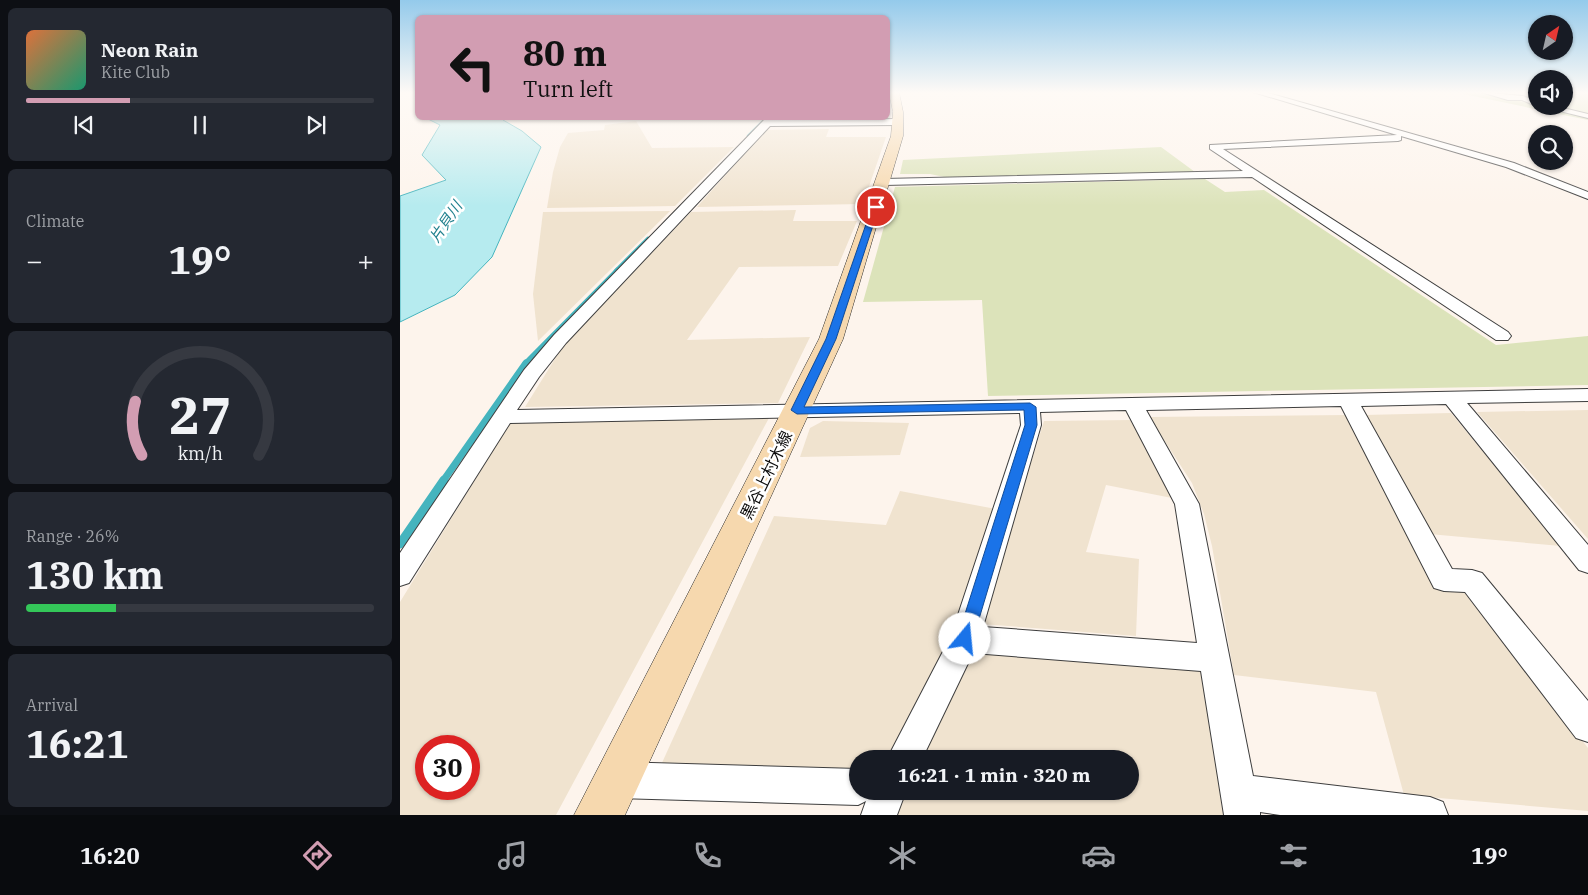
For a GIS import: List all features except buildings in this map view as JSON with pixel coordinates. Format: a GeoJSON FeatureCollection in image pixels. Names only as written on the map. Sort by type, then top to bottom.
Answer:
{"type":"FeatureCollection","features":[{"type":"Feature","properties":{"kind":"main road","name":"黒谷上村木線"},"geometry":{"type":"LineString","coordinates":[[599,815],[831,339],[884,182],[897,130]]}},
{"type":"Feature","properties":{"kind":"street"},"geometry":{"type":"LineString","coordinates":[[400,575],[531,374],[560,339],[759,130]]}},
{"type":"Feature","properties":{"kind":"street"},"geometry":{"type":"LineString","coordinates":[[1389,130],[1510,165],[1588,196]]}},
{"type":"Feature","properties":{"kind":"street"},"geometry":{"type":"LineString","coordinates":[[1417,138],[1213,147],[1502,336]]}},
{"type":"Feature","properties":{"kind":"street"},"geometry":{"type":"LineString","coordinates":[[884,182],[1254,174]]}},
{"type":"Feature","properties":{"kind":"street"},"geometry":{"type":"LineString","coordinates":[[504,417],[1588,395]]}},
{"type":"Feature","properties":{"kind":"street"},"geometry":{"type":"LineString","coordinates":[[1451,398],[1588,564]]}},
{"type":"Feature","properties":{"kind":"street"},"geometry":{"type":"LineString","coordinates":[[1348,400],[1444,580],[1472,581],[1588,726]]}},
{"type":"Feature","properties":{"kind":"street"},"geometry":{"type":"LineString","coordinates":[[1133,405],[1187,504],[1240,804],[1430,815]]}},
{"type":"Feature","properties":{"kind":"street"},"geometry":{"type":"LineString","coordinates":[[909,750],[965,639],[1031,425],[1030,407]]}},
{"type":"Feature","properties":{"kind":"street"},"geometry":{"type":"LineString","coordinates":[[965,639],[1214,658]]}},
{"type":"Feature","properties":{"kind":"street"},"geometry":{"type":"LineString","coordinates":[[616,780],[849,787]]}},
{"type":"Feature","properties":{"kind":"street"},"geometry":{"type":"LineString","coordinates":[[879,815],[885,800]]}},
{"type":"Feature","properties":{"kind":"shaded area"},"geometry":{"type":"Polygon","coordinates":[[[604,130],[641,130],[652,148],[734,147],[675,206],[547,208],[553,172],[560,147],[568,133],[604,130]]]}},
{"type":"Feature","properties":{"kind":"shaded area"},"geometry":{"type":"Polygon","coordinates":[[[766,130],[829,130],[826,137],[886,137],[863,204],[697,207],[766,130]]]}},
{"type":"Feature","properties":{"kind":"shaded area"},"geometry":{"type":"Polygon","coordinates":[[[796,210],[793,221],[857,221],[838,266],[739,267],[687,340],[810,337],[778,403],[525,407],[563,346],[691,212],[796,210]]]}},
{"type":"Feature","properties":{"kind":"shaded area"},"geometry":{"type":"Polygon","coordinates":[[[670,211],[538,341],[533,294],[543,212],[670,211]]]}},
{"type":"Feature","properties":{"kind":"shaded area"},"geometry":{"type":"Polygon","coordinates":[[[1588,410],[1588,539],[1477,412],[1588,410]]]}},
{"type":"Feature","properties":{"kind":"shaded area"},"geometry":{"type":"Polygon","coordinates":[[[1451,413],[1561,546],[1429,534],[1364,415],[1451,413]]]}},
{"type":"Feature","properties":{"kind":"shaded area"},"geometry":{"type":"Polygon","coordinates":[[[1348,415],[1437,586],[1467,593],[1588,748],[1588,811],[1404,795],[1376,692],[1234,675],[1212,546],[1204,514],[1192,483],[1149,417],[1348,415]]]}},
{"type":"Feature","properties":{"kind":"shaded area"},"geometry":{"type":"Polygon","coordinates":[[[769,418],[556,815],[400,815],[400,602],[510,423],[769,418]]]}},
{"type":"Feature","properties":{"kind":"shaded area"},"geometry":{"type":"Polygon","coordinates":[[[1132,420],[1172,498],[1106,485],[1086,552],[1139,559],[1136,636],[981,624],[1044,421],[1132,420]]]}},
{"type":"Feature","properties":{"kind":"shaded area"},"geometry":{"type":"Polygon","coordinates":[[[823,421],[909,423],[900,455],[800,457],[810,428],[823,421]]]}},
{"type":"Feature","properties":{"kind":"shaded area"},"geometry":{"type":"Polygon","coordinates":[[[900,491],[996,509],[955,641],[900,750],[849,750],[849,777],[661,765],[774,516],[886,525],[900,491]]]}},
{"type":"Feature","properties":{"kind":"shaded area"},"geometry":{"type":"Polygon","coordinates":[[[971,646],[1202,668],[1223,815],[897,815],[903,800],[1139,800],[1139,750],[925,750],[971,646]]]}},
{"type":"Feature","properties":{"kind":"green space"},"geometry":{"type":"Polygon","coordinates":[[[1161,147],[1195,172],[954,179],[930,174],[900,174],[903,160],[1161,147]]]}},
{"type":"Feature","properties":{"kind":"green space"},"geometry":{"type":"Polygon","coordinates":[[[1205,179],[1225,192],[1264,190],[1496,345],[1588,336],[1588,385],[988,396],[982,300],[863,302],[895,187],[1205,179]]]}},
{"type":"Feature","properties":{"kind":"water","name":"片貝川"},"geometry":{"type":"Polygon","coordinates":[[[437,130],[520,130],[541,147],[492,257],[455,295],[400,322],[400,196],[446,180],[422,155],[437,130]]]}},
{"type":"Feature","properties":{"kind":"waterway"},"geometry":{"type":"LineString","coordinates":[[748,136],[754,130]]}},
{"type":"Feature","properties":{"kind":"waterway"},"geometry":{"type":"LineString","coordinates":[[616,271],[648,239]]}},
{"type":"Feature","properties":{"kind":"waterway"},"geometry":{"type":"LineString","coordinates":[[525,364],[618,270]]}},
{"type":"Feature","properties":{"kind":"waterway"},"geometry":{"type":"LineString","coordinates":[[443,481],[526,363]]}},
{"type":"Feature","properties":{"kind":"waterway"},"geometry":{"type":"LineString","coordinates":[[400,544],[444,480]]}},
{"type":"Feature","properties":{"kind":"route"},"geometry":{"type":"LineString","coordinates":[[876,207],[831,339],[797,410],[1030,407],[1031,425],[965,639]]}}]}
